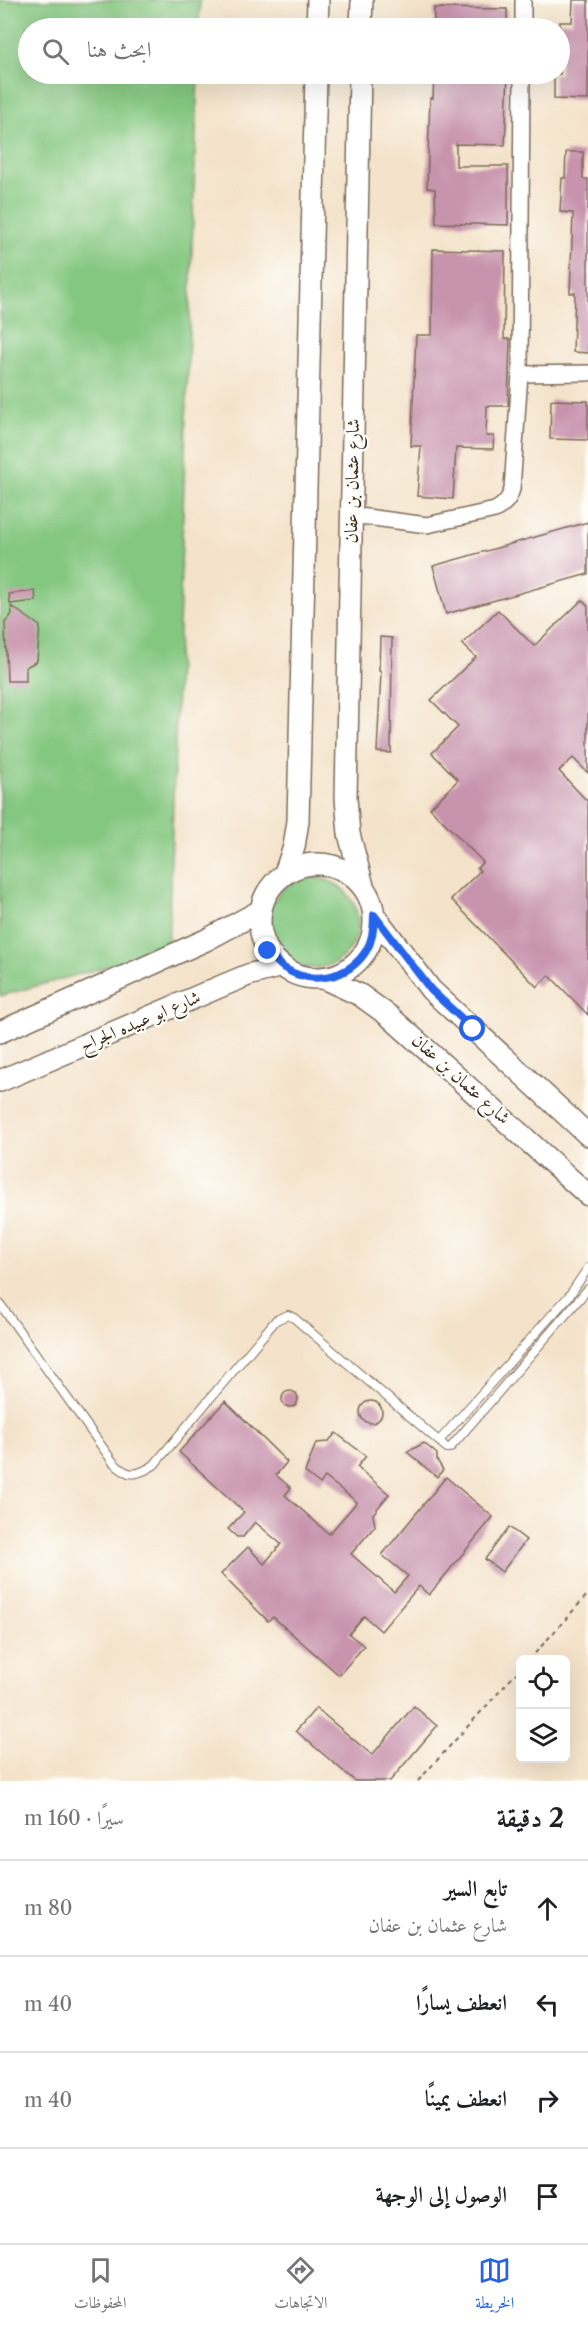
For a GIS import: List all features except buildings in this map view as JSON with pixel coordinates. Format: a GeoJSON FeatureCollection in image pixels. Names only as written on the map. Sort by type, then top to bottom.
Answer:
{"type":"FeatureCollection","features":[{"type":"Feature","properties":{"kind":"main road"},"geometry":{"type":"LineString","coordinates":[[317,18],[318,0]]}},
{"type":"Feature","properties":{"kind":"main road"},"geometry":{"type":"LineString","coordinates":[[361,18],[362,0]]}},
{"type":"Feature","properties":{"kind":"main road"},"geometry":{"type":"LineString","coordinates":[[285,873],[294,847],[298,821],[316,84]]}},
{"type":"Feature","properties":{"kind":"main road","name":"شارع عثمان بن عفان"},"geometry":{"type":"LineString","coordinates":[[360,84],[346,798],[349,834],[363,886]]}},
{"type":"Feature","properties":{"kind":"main road"},"geometry":{"type":"LineString","coordinates":[[318,863],[335,866],[351,874],[363,886],[371,900],[374,933],[367,950],[356,964],[341,973],[323,978],[309,978],[295,974],[282,966],[268,951],[261,932],[260,911],[264,897],[272,884],[285,873],[301,865],[318,863]]}},
{"type":"Feature","properties":{"kind":"main road"},"geometry":{"type":"LineString","coordinates":[[0,1032],[206,940],[260,911]]}},
{"type":"Feature","properties":{"kind":"main road"},"geometry":{"type":"LineString","coordinates":[[374,915],[431,990],[588,1135]]}},
{"type":"Feature","properties":{"kind":"main road","name":"شارع ابو عبيده الجراح"},"geometry":{"type":"LineString","coordinates":[[0,1081],[248,975],[282,966]]}},
{"type":"Feature","properties":{"kind":"main road","name":"شارع عثمان بن عفان"},"geometry":{"type":"LineString","coordinates":[[323,978],[360,995],[389,1016],[588,1195]]}},
{"type":"Feature","properties":{"kind":"street"},"geometry":{"type":"LineString","coordinates":[[523,0],[523,18]]}},
{"type":"Feature","properties":{"kind":"street"},"geometry":{"type":"LineString","coordinates":[[351,515],[427,525],[495,510],[509,499],[512,489],[520,374],[522,84]]}},
{"type":"Feature","properties":{"kind":"street"},"geometry":{"type":"LineString","coordinates":[[520,374],[588,373]]}},
{"type":"Feature","properties":{"kind":"lane"},"geometry":{"type":"LineString","coordinates":[[439,1442],[568,1296],[588,1268]]}},
{"type":"Feature","properties":{"kind":"lane"},"geometry":{"type":"LineString","coordinates":[[0,1304],[113,1462],[121,1470],[133,1474],[143,1472],[154,1465],[276,1320],[288,1315],[303,1325],[447,1449],[588,1289]]}},
{"type":"Feature","properties":{"kind":"path"},"geometry":{"type":"LineString","coordinates":[[533,1655],[588,1594]]}},
{"type":"Feature","properties":{"kind":"path"},"geometry":{"type":"LineString","coordinates":[[418,1781],[516,1673]]}},
{"type":"Feature","properties":{"kind":"green space"},"geometry":{"type":"Polygon","coordinates":[[[0,0],[200,0],[199,18],[18,18],[18,84],[198,84],[168,950],[0,996],[0,0]]]}},
{"type":"Feature","properties":{"kind":"green space"},"geometry":{"type":"Polygon","coordinates":[[[313,878],[330,881],[345,891],[355,906],[358,923],[355,940],[345,955],[330,965],[313,968],[296,965],[281,955],[271,940],[268,923],[271,906],[281,891],[296,881],[313,878]]]}},
{"type":"Feature","properties":{"kind":"route"},"geometry":{"type":"LineString","coordinates":[[268,951],[282,966],[295,974],[309,978],[323,978],[341,973],[356,964],[367,950],[374,933],[374,915],[431,990],[473,1029]]}}]}
